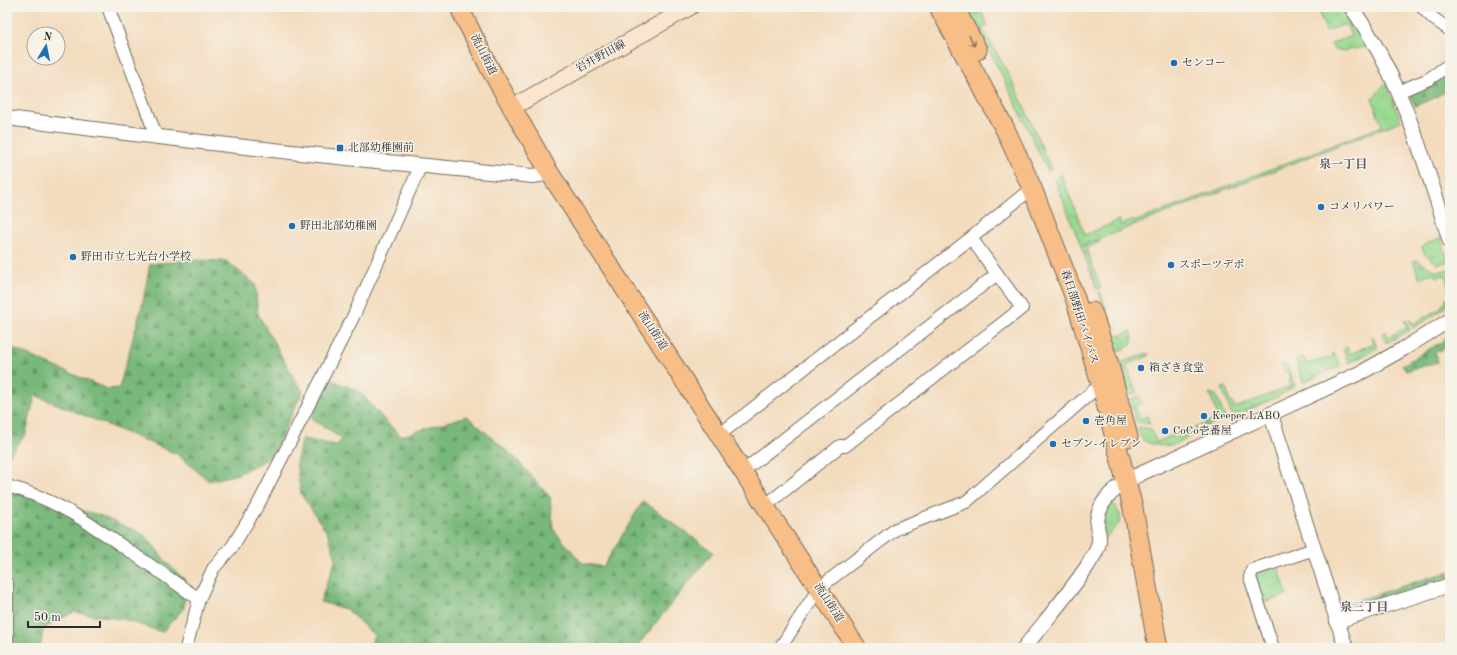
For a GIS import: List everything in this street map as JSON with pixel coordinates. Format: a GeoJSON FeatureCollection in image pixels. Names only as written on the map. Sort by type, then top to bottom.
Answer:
{"type":"FeatureCollection","features":[{"type":"Feature","properties":{"kind":"highway","name":"春日部野田バイパス"},"geometry":{"type":"LineString","coordinates":[[939,7],[1005,129],[1032,188],[1075,298],[1100,384],[1132,478],[1137,527],[1158,648]]}},
{"type":"Feature","properties":{"kind":"highway","name":"春日部野田バイパス"},"geometry":{"type":"LineString","coordinates":[[954,7],[1030,155],[1086,292],[1108,361],[1168,648]]}},
{"type":"Feature","properties":{"kind":"main road","name":"流山街道"},"geometry":{"type":"LineString","coordinates":[[459,7],[511,108],[549,172],[857,648]]}},
{"type":"Feature","properties":{"kind":"main road","name":"岩井野田線"},"geometry":{"type":"LineString","coordinates":[[511,108],[690,7]]}},
{"type":"Feature","properties":{"kind":"street"},"geometry":{"type":"LineString","coordinates":[[108,7],[157,138]]}},
{"type":"Feature","properties":{"kind":"street"},"geometry":{"type":"LineString","coordinates":[[1351,7],[1380,54],[1398,92],[1420,150],[1450,241]]}},
{"type":"Feature","properties":{"kind":"street"},"geometry":{"type":"LineString","coordinates":[[1422,7],[1434,19],[1450,30]]}},
{"type":"Feature","properties":{"kind":"street"},"geometry":{"type":"LineString","coordinates":[[1398,92],[1429,79],[1450,64]]}},
{"type":"Feature","properties":{"kind":"street"},"geometry":{"type":"LineString","coordinates":[[7,118],[157,138],[421,165],[532,176],[540,176],[549,172]]}},
{"type":"Feature","properties":{"kind":"street"},"geometry":{"type":"LineString","coordinates":[[186,648],[199,599],[212,569],[232,547],[259,503],[354,315],[421,165]]}},
{"type":"Feature","properties":{"kind":"street"},"geometry":{"type":"LineString","coordinates":[[719,435],[971,238],[1032,188]]}},
{"type":"Feature","properties":{"kind":"street"},"geometry":{"type":"LineString","coordinates":[[765,506],[840,446],[845,446],[1022,308],[971,238]]}},
{"type":"Feature","properties":{"kind":"street"},"geometry":{"type":"LineString","coordinates":[[743,471],[997,274]]}},
{"type":"Feature","properties":{"kind":"street"},"geometry":{"type":"LineString","coordinates":[[1024,648],[1087,566],[1097,550],[1100,540],[1097,525],[1098,517],[1102,507],[1112,491],[1132,478],[1364,371],[1450,320]]}},
{"type":"Feature","properties":{"kind":"street"},"geometry":{"type":"LineString","coordinates":[[780,648],[819,588],[896,528],[966,502],[1100,384]]}},
{"type":"Feature","properties":{"kind":"street"},"geometry":{"type":"LineString","coordinates":[[1271,415],[1346,648]]}},
{"type":"Feature","properties":{"kind":"street"},"geometry":{"type":"LineString","coordinates":[[7,486],[45,500],[78,516],[199,599]]}},
{"type":"Feature","properties":{"kind":"street"},"geometry":{"type":"LineString","coordinates":[[1274,648],[1250,577],[1252,570],[1314,549]]}},
{"type":"Feature","properties":{"kind":"street"},"geometry":{"type":"LineString","coordinates":[[7,584],[7,648]]}},
{"type":"Feature","properties":{"kind":"street"},"geometry":{"type":"LineString","coordinates":[[1337,621],[1450,584]]}},
{"type":"Feature","properties":{"kind":"green space"},"geometry":{"type":"Polygon","coordinates":[[[965,7],[979,7],[988,25],[982,29],[993,46],[1020,98],[1051,169],[1048,171],[1001,73],[965,7]]]}},
{"type":"Feature","properties":{"kind":"green space"},"geometry":{"type":"Polygon","coordinates":[[[1317,7],[1341,7],[1367,47],[1342,51],[1333,48],[1331,44],[1351,36],[1346,24],[1326,31],[1317,7]]]}},
{"type":"Feature","properties":{"kind":"green space"},"geometry":{"type":"Polygon","coordinates":[[[1450,71],[1450,89],[1415,106],[1411,96],[1412,91],[1450,71]]]}},
{"type":"Feature","properties":{"kind":"green space"},"geometry":{"type":"Polygon","coordinates":[[[1386,83],[1401,121],[1081,246],[1055,180],[1061,174],[1085,235],[1119,220],[1121,225],[1131,221],[1137,221],[1382,126],[1372,99],[1386,83]]]}},
{"type":"Feature","properties":{"kind":"green space"},"geometry":{"type":"Polygon","coordinates":[[[1441,238],[1448,261],[1438,264],[1424,253],[1422,247],[1441,238]]]}},
{"type":"Feature","properties":{"kind":"green space"},"geometry":{"type":"Polygon","coordinates":[[[1099,239],[1100,242],[1086,248],[1101,288],[1097,289],[1081,246],[1099,239]]]}},
{"type":"Feature","properties":{"kind":"green space"},"geometry":{"type":"Polygon","coordinates":[[[192,260],[226,261],[255,284],[258,314],[292,375],[303,391],[271,457],[238,474],[209,481],[177,454],[35,395],[26,434],[7,458],[7,346],[107,389],[119,388],[142,306],[150,264],[192,260]]]}},
{"type":"Feature","properties":{"kind":"green space"},"geometry":{"type":"Polygon","coordinates":[[[1417,260],[1435,271],[1450,270],[1450,292],[1445,275],[1437,277],[1436,275],[1429,274],[1419,278],[1413,261],[1417,260]]]}},
{"type":"Feature","properties":{"kind":"green space"},"geometry":{"type":"Polygon","coordinates":[[[1100,292],[1112,323],[1109,324],[1100,292]]]}},
{"type":"Feature","properties":{"kind":"green space"},"geometry":{"type":"Polygon","coordinates":[[[1450,296],[1450,303],[1445,308],[1413,328],[1409,318],[1413,324],[1441,308],[1441,306],[1446,303],[1446,298],[1450,296]]]}},
{"type":"Feature","properties":{"kind":"green space"},"geometry":{"type":"Polygon","coordinates":[[[1406,319],[1410,330],[1386,343],[1382,335],[1385,331],[1389,337],[1407,327],[1404,320],[1406,319]]]}},
{"type":"Feature","properties":{"kind":"green space"},"geometry":{"type":"Polygon","coordinates":[[[1131,331],[1133,339],[1131,345],[1117,352],[1113,338],[1131,331]]]}},
{"type":"Feature","properties":{"kind":"green space"},"geometry":{"type":"Polygon","coordinates":[[[1372,337],[1378,348],[1349,363],[1344,349],[1347,347],[1350,354],[1374,343],[1372,337]]]}},
{"type":"Feature","properties":{"kind":"green space"},"geometry":{"type":"Polygon","coordinates":[[[1450,337],[1450,347],[1435,352],[1438,362],[1406,371],[1402,365],[1450,337]]]}},
{"type":"Feature","properties":{"kind":"green space"},"geometry":{"type":"Polygon","coordinates":[[[1148,353],[1149,356],[1126,365],[1137,393],[1129,395],[1120,363],[1148,353]]]}},
{"type":"Feature","properties":{"kind":"green space"},"geometry":{"type":"Polygon","coordinates":[[[1332,353],[1335,354],[1340,366],[1303,382],[1296,362],[1297,359],[1304,357],[1306,364],[1333,357],[1332,353]]]}},
{"type":"Feature","properties":{"kind":"green space"},"geometry":{"type":"Polygon","coordinates":[[[1286,364],[1295,386],[1277,397],[1248,410],[1232,415],[1222,388],[1226,387],[1230,402],[1233,402],[1235,408],[1291,386],[1289,380],[1291,380],[1288,372],[1285,372],[1282,365],[1286,364]]]}},
{"type":"Feature","properties":{"kind":"green space"},"geometry":{"type":"Polygon","coordinates":[[[330,379],[360,392],[388,424],[401,436],[467,416],[515,458],[550,497],[553,529],[582,563],[603,567],[643,501],[713,552],[638,645],[640,648],[370,648],[374,635],[346,609],[320,602],[336,559],[328,534],[301,494],[296,463],[302,439],[337,445],[342,439],[311,418],[330,379]]]}},
{"type":"Feature","properties":{"kind":"green space"},"geometry":{"type":"Polygon","coordinates":[[[1209,393],[1216,395],[1225,418],[1209,425],[1197,433],[1195,428],[1219,418],[1209,393]]]}},
{"type":"Feature","properties":{"kind":"green space"},"geometry":{"type":"Polygon","coordinates":[[[1139,396],[1142,403],[1135,406],[1140,419],[1147,416],[1150,424],[1136,422],[1130,399],[1139,396]]]}},
{"type":"Feature","properties":{"kind":"green space"},"geometry":{"type":"Polygon","coordinates":[[[1138,427],[1151,429],[1156,442],[1190,429],[1193,435],[1172,445],[1156,445],[1148,443],[1142,439],[1138,427]]]}},
{"type":"Feature","properties":{"kind":"green space"},"geometry":{"type":"Polygon","coordinates":[[[10,491],[99,515],[145,535],[167,563],[185,580],[184,608],[162,632],[126,620],[75,612],[55,621],[43,630],[40,648],[7,648],[7,506],[10,491]]]}},
{"type":"Feature","properties":{"kind":"green space"},"geometry":{"type":"Polygon","coordinates":[[[1113,504],[1121,516],[1119,524],[1105,538],[1105,516],[1113,504]]]}},
{"type":"Feature","properties":{"kind":"green space"},"geometry":{"type":"Polygon","coordinates":[[[1278,566],[1287,595],[1263,603],[1255,577],[1257,573],[1278,566]]]}},
{"type":"Feature","properties":{"kind":"green space"},"geometry":{"type":"Polygon","coordinates":[[[1450,571],[1450,579],[1350,612],[1341,608],[1340,606],[1450,571]]]}},
{"type":"Feature","properties":{"kind":"place","name":"センコー"},"geometry":{"type":"Point","coordinates":[1174,63]}},
{"type":"Feature","properties":{"kind":"place","name":"北部幼稚園前"},"geometry":{"type":"Point","coordinates":[340,148]}},
{"type":"Feature","properties":{"kind":"place","name":"コメリパワー"},"geometry":{"type":"Point","coordinates":[1321,207]}},
{"type":"Feature","properties":{"kind":"place","name":"野田北部幼稚園"},"geometry":{"type":"Point","coordinates":[292,226]}},
{"type":"Feature","properties":{"kind":"place","name":"野田市立七光台小学校"},"geometry":{"type":"Point","coordinates":[73,257]}},
{"type":"Feature","properties":{"kind":"place","name":"スポーツデポ"},"geometry":{"type":"Point","coordinates":[1171,265]}},
{"type":"Feature","properties":{"kind":"place","name":"箱ざき食堂"},"geometry":{"type":"Point","coordinates":[1141,368]}},
{"type":"Feature","properties":{"kind":"place","name":"Keeper LABO"},"geometry":{"type":"Point","coordinates":[1204,416]}},
{"type":"Feature","properties":{"kind":"place","name":"壱角屋"},"geometry":{"type":"Point","coordinates":[1086,421]}},
{"type":"Feature","properties":{"kind":"place","name":"CoCo壱番屋"},"geometry":{"type":"Point","coordinates":[1165,431]}},
{"type":"Feature","properties":{"kind":"place","name":"セブン-イレブン"},"geometry":{"type":"Point","coordinates":[1053,444]}},
{"type":"Feature","properties":{"kind":"district","name":"泉一丁目"},"geometry":{"type":"Point","coordinates":[1343,165]}},
{"type":"Feature","properties":{"kind":"district","name":"泉三丁目"},"geometry":{"type":"Point","coordinates":[1364,608]}}]}
